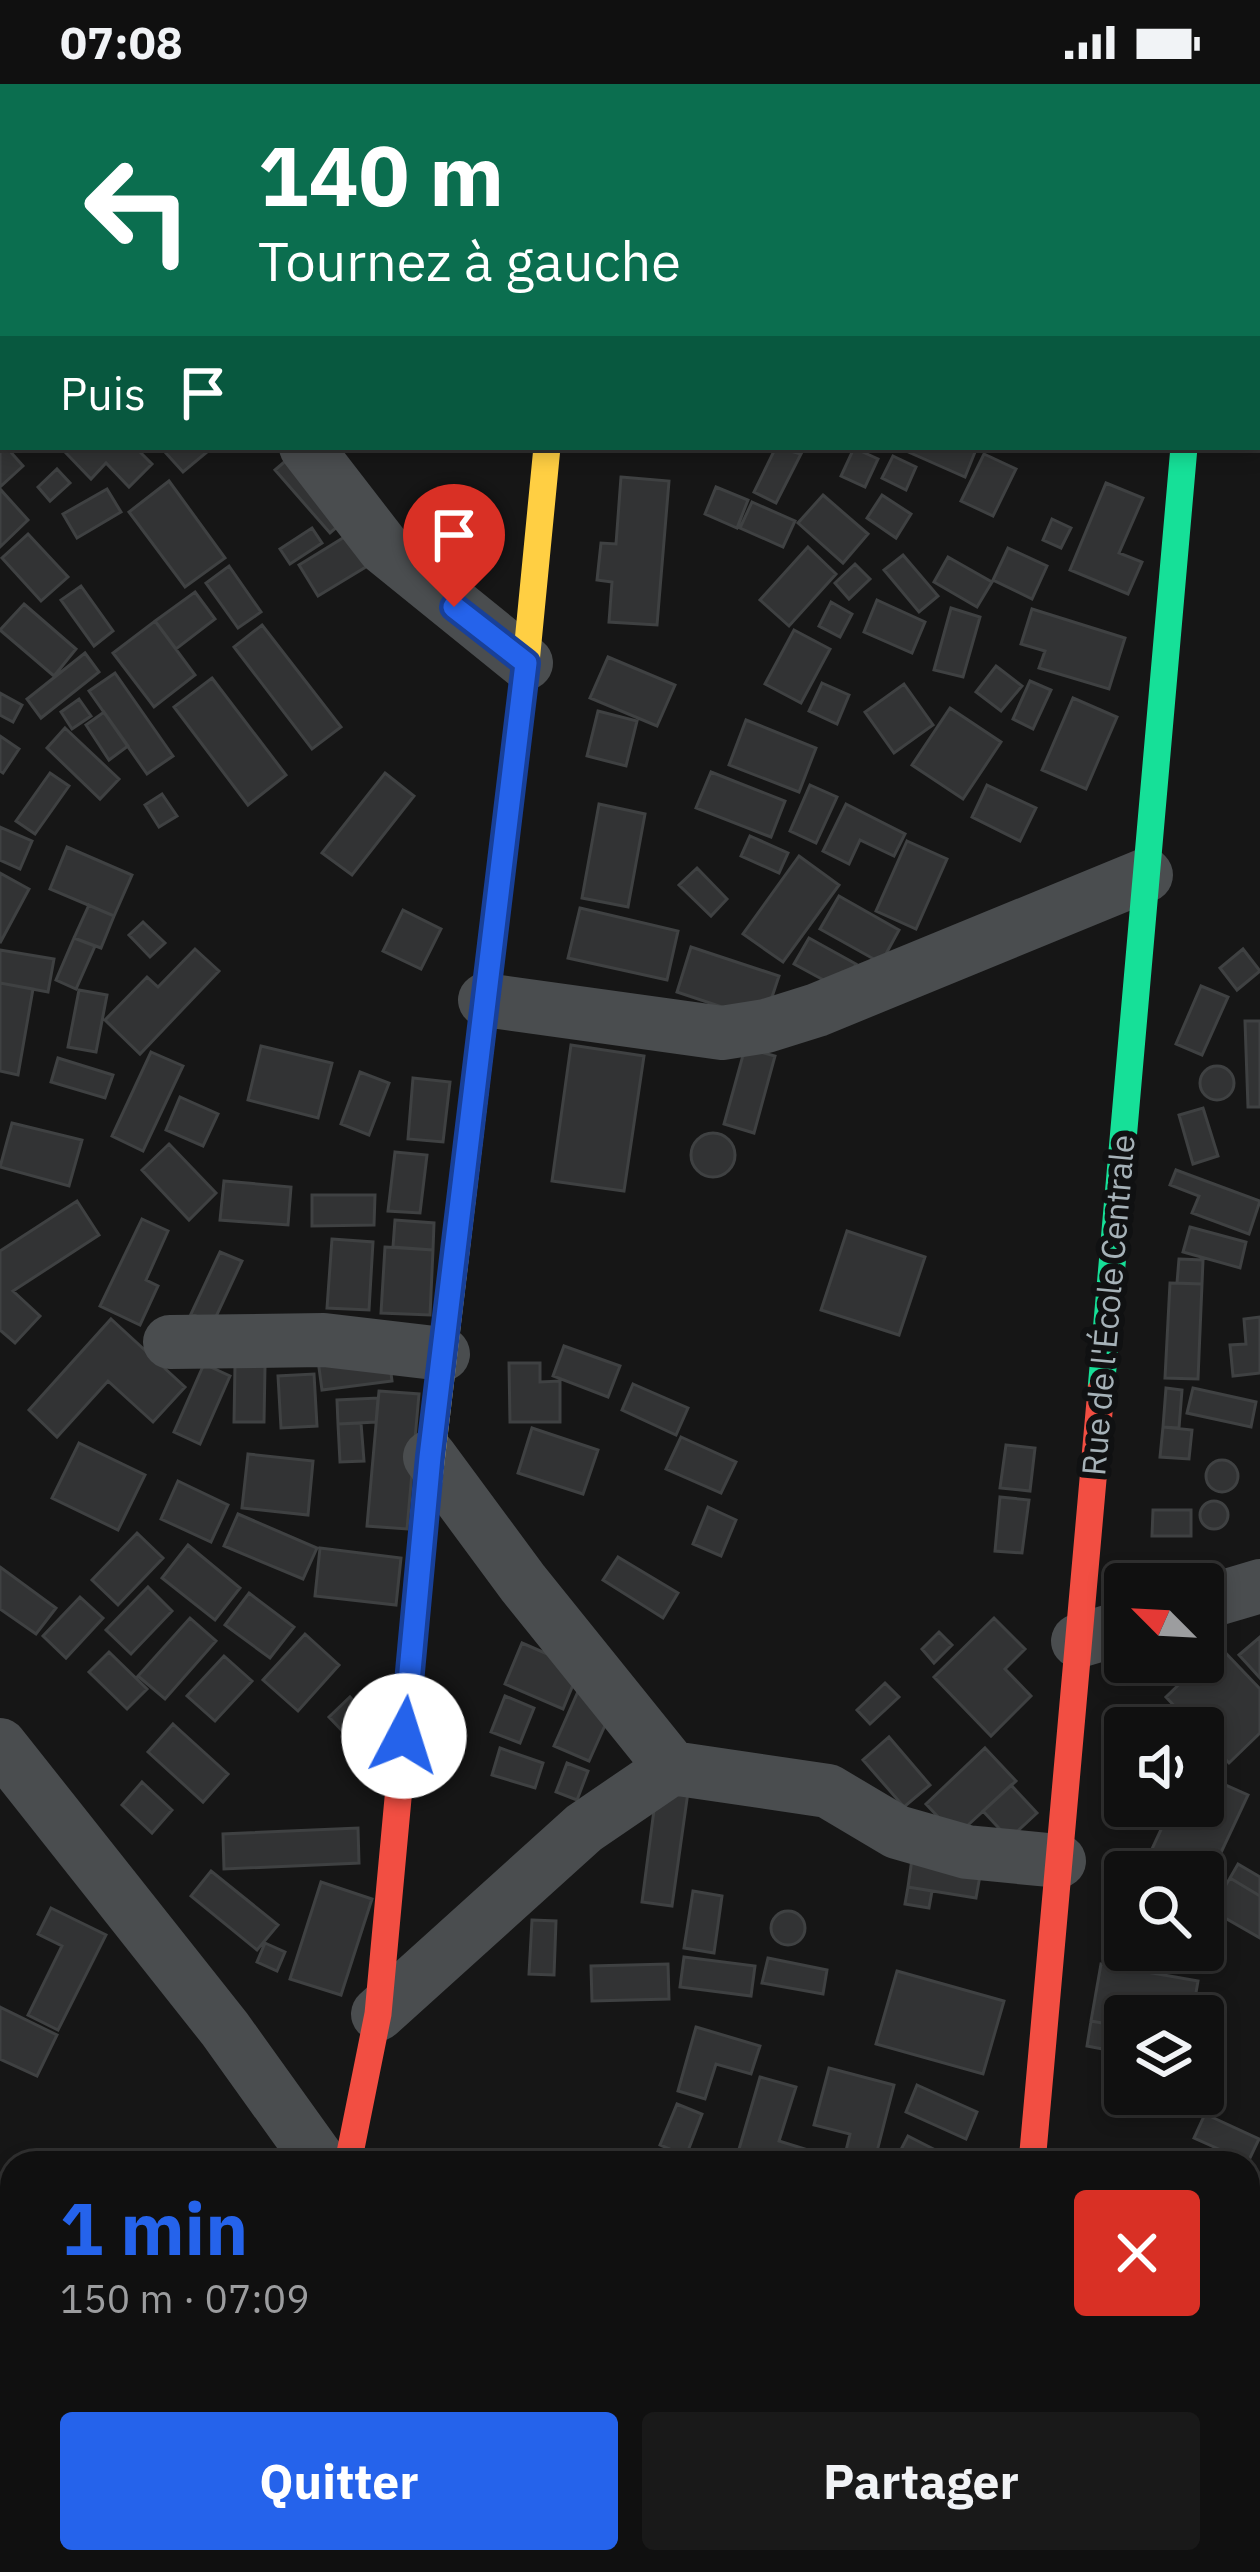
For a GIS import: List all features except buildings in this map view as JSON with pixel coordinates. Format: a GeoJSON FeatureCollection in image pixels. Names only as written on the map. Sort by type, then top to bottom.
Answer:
{"type":"FeatureCollection","features":[{"type":"Feature","properties":{"kind":"street"},"geometry":{"type":"LineString","coordinates":[[308,450],[384,548],[526,663]]}},
{"type":"Feature","properties":{"kind":"street"},"geometry":{"type":"LineString","coordinates":[[350,2151],[378,2014],[430,1457],[526,663],[547,450]]}},
{"type":"Feature","properties":{"kind":"street","name":"Rue de l'École Centrale"},"geometry":{"type":"LineString","coordinates":[[1033,2151],[1059,1861],[1102,1634],[1147,875],[1184,450]]}},
{"type":"Feature","properties":{"kind":"street"},"geometry":{"type":"LineString","coordinates":[[485,1000],[722,1034],[766,1027],[1147,875]]}},
{"type":"Feature","properties":{"kind":"street"},"geometry":{"type":"LineString","coordinates":[[170,1342],[324,1340],[442,1354]]}},
{"type":"Feature","properties":{"kind":"street"},"geometry":{"type":"LineString","coordinates":[[430,1457],[523,1583],[672,1768]]}},
{"type":"Feature","properties":{"kind":"street"},"geometry":{"type":"LineString","coordinates":[[1224,1597],[1260,1586]]}},
{"type":"Feature","properties":{"kind":"street"},"geometry":{"type":"LineString","coordinates":[[0,1745],[225,2029],[312,2151]]}},
{"type":"Feature","properties":{"kind":"street"},"geometry":{"type":"LineString","coordinates":[[378,2014],[584,1828],[672,1768],[828,1791],[896,1832],[967,1852],[1059,1861]]}},
{"type":"Feature","properties":{"kind":"traffic: fast"},"geometry":{"type":"LineString","coordinates":[[1101,1390],[1184,450]]}},
{"type":"Feature","properties":{"kind":"traffic: slow"},"geometry":{"type":"LineString","coordinates":[[423,1529],[526,663],[547,450]]}},
{"type":"Feature","properties":{"kind":"traffic: jam"},"geometry":{"type":"LineString","coordinates":[[1033,2151],[1101,1390]]}},
{"type":"Feature","properties":{"kind":"traffic: jam"},"geometry":{"type":"LineString","coordinates":[[350,2151],[378,2014],[423,1529]]}},
{"type":"Feature","properties":{"kind":"route"},"geometry":{"type":"LineString","coordinates":[[404,1736],[430,1457],[526,663],[454,607]]}}]}
